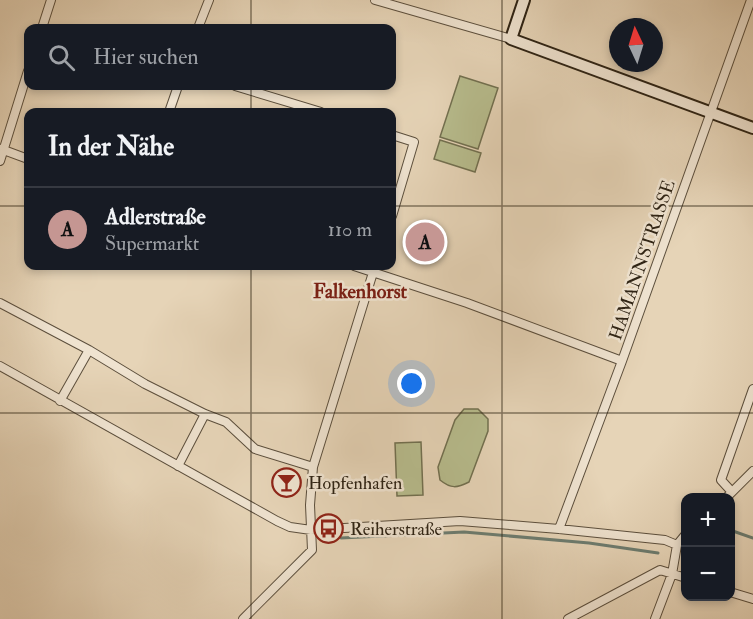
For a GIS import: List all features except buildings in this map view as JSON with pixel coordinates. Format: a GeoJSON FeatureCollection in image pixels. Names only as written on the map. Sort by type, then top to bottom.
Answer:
{"type":"FeatureCollection","features":[{"type":"Feature","properties":{"kind":"street"},"geometry":{"type":"LineString","coordinates":[[43,24],[51,0]]}},
{"type":"Feature","properties":{"kind":"street"},"geometry":{"type":"LineString","coordinates":[[200,24],[209,0]]}},
{"type":"Feature","properties":{"kind":"street"},"geometry":{"type":"LineString","coordinates":[[375,0],[511,39],[753,128]]}},
{"type":"Feature","properties":{"kind":"street"},"geometry":{"type":"LineString","coordinates":[[511,39],[524,0]]}},
{"type":"Feature","properties":{"kind":"street","name":"HAMANNSTRASSE"},"geometry":{"type":"LineString","coordinates":[[559,529],[622,361],[751,0]]}},
{"type":"Feature","properties":{"kind":"street"},"geometry":{"type":"LineString","coordinates":[[0,161],[24,83]]}},
{"type":"Feature","properties":{"kind":"street"},"geometry":{"type":"LineString","coordinates":[[171,108],[177,90]]}},
{"type":"Feature","properties":{"kind":"street"},"geometry":{"type":"LineString","coordinates":[[248,90],[308,108]]}},
{"type":"Feature","properties":{"kind":"street"},"geometry":{"type":"LineString","coordinates":[[396,136],[414,142],[396,203]]}},
{"type":"Feature","properties":{"kind":"street"},"geometry":{"type":"LineString","coordinates":[[2,149],[24,157]]}},
{"type":"Feature","properties":{"kind":"street"},"geometry":{"type":"LineString","coordinates":[[243,619],[312,550],[310,505],[314,467],[374,270]]}},
{"type":"Feature","properties":{"kind":"street"},"geometry":{"type":"LineString","coordinates":[[377,270],[622,361]]}},
{"type":"Feature","properties":{"kind":"street"},"geometry":{"type":"LineString","coordinates":[[0,303],[89,350],[145,384],[226,422],[255,449],[314,467]]}},
{"type":"Feature","properties":{"kind":"street"},"geometry":{"type":"LineString","coordinates":[[60,400],[89,350]]}},
{"type":"Feature","properties":{"kind":"street"},"geometry":{"type":"LineString","coordinates":[[0,366],[290,527],[311,530],[460,521],[665,540],[677,545]]}},
{"type":"Feature","properties":{"kind":"street"},"geometry":{"type":"LineString","coordinates":[[728,493],[721,480],[753,390]]}},
{"type":"Feature","properties":{"kind":"street"},"geometry":{"type":"LineString","coordinates":[[178,466],[205,414]]}},
{"type":"Feature","properties":{"kind":"street"},"geometry":{"type":"LineString","coordinates":[[731,493],[753,471]]}},
{"type":"Feature","properties":{"kind":"street"},"geometry":{"type":"LineString","coordinates":[[655,619],[672,574],[677,545],[681,540]]}},
{"type":"Feature","properties":{"kind":"street"},"geometry":{"type":"LineString","coordinates":[[568,619],[660,570],[681,577]]}},
{"type":"Feature","properties":{"kind":"street"},"geometry":{"type":"LineString","coordinates":[[735,594],[753,600]]}},
{"type":"Feature","properties":{"kind":"green space"},"geometry":{"type":"Polygon","coordinates":[[[460,76],[498,88],[478,149],[440,137],[460,76]]]}},
{"type":"Feature","properties":{"kind":"green space"},"geometry":{"type":"Polygon","coordinates":[[[440,140],[481,153],[475,172],[434,159],[440,140]]]}},
{"type":"Feature","properties":{"kind":"green space"},"geometry":{"type":"Polygon","coordinates":[[[464,409],[478,409],[488,419],[488,431],[469,482],[451,486],[440,480],[438,467],[455,420],[464,409]]]}},
{"type":"Feature","properties":{"kind":"green space"},"geometry":{"type":"Polygon","coordinates":[[[421,442],[423,495],[397,496],[395,443],[421,442]]]}},
{"type":"Feature","properties":{"kind":"waterway"},"geometry":{"type":"LineString","coordinates":[[341,538],[464,532],[589,543],[658,553]]}},
{"type":"Feature","properties":{"kind":"waterway"},"geometry":{"type":"LineString","coordinates":[[735,532],[753,538]]}},
{"type":"Feature","properties":{"kind":"place","name":"Adlerstraße"},"geometry":{"type":"Point","coordinates":[425,242]}},
{"type":"Feature","properties":{"kind":"place","name":"Hopfenhafen"},"geometry":{"type":"Point","coordinates":[287,483]}},
{"type":"Feature","properties":{"kind":"place","name":"Reiherstraße"},"geometry":{"type":"Point","coordinates":[329,529]}},
{"type":"Feature","properties":{"kind":"district","name":"Falkenhorst"},"geometry":{"type":"Point","coordinates":[360,291]}}]}
